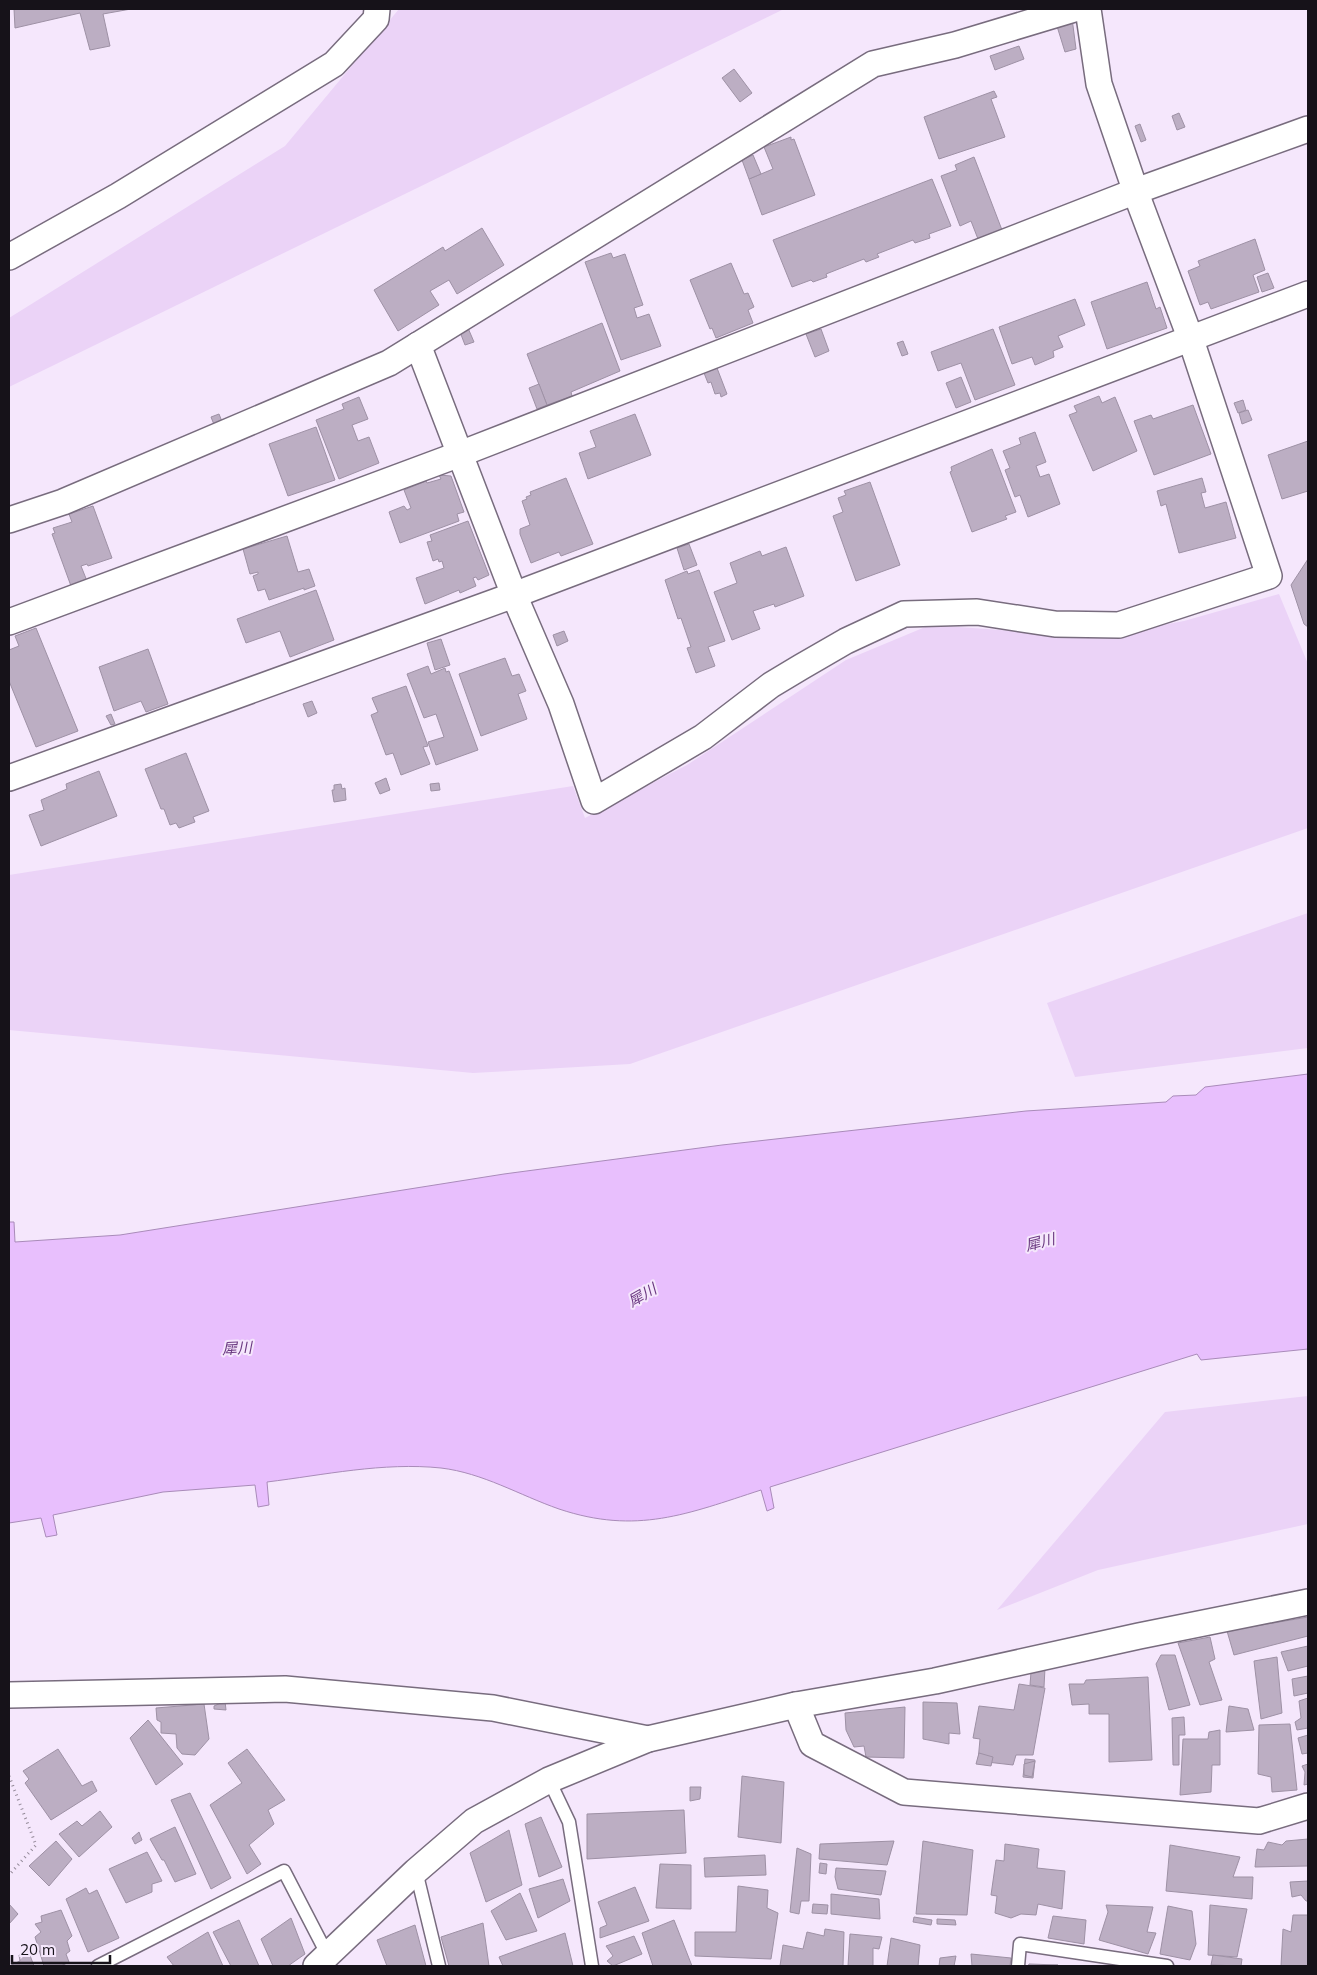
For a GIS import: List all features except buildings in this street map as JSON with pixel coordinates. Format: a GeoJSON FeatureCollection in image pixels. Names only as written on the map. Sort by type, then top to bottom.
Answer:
{"type":"FeatureCollection","features":[{"type":"Feature","properties":{"kind":"street"},"geometry":{"type":"LineString","coordinates":[[9,257],[118,196],[334,64],[376,19],[378,9]]}},
{"type":"Feature","properties":{"kind":"street"},"geometry":{"type":"LineString","coordinates":[[9,520],[62,502],[380,367],[873,64],[955,45],[1074,9]]}},
{"type":"Feature","properties":{"kind":"street"},"geometry":{"type":"LineString","coordinates":[[418,345],[514,595],[561,704],[594,801],[703,737],[771,686],[801,667],[846,641],[904,614],[977,612],[1055,624],[1119,625],[1269,576],[1190,337],[1136,191],[1100,84],[1088,9]]}},
{"type":"Feature","properties":{"kind":"street"},"geometry":{"type":"LineString","coordinates":[[9,622],[460,454],[1136,191],[1308,129]]}},
{"type":"Feature","properties":{"kind":"street"},"geometry":{"type":"LineString","coordinates":[[9,778],[514,595],[1190,337],[1308,294]]}},
{"type":"Feature","properties":{"kind":"street"},"geometry":{"type":"LineString","coordinates":[[321,1960],[474,1821],[549,1780],[648,1739],[796,1705],[935,1681],[1139,1636],[1308,1602]]}},
{"type":"Feature","properties":{"kind":"street"},"geometry":{"type":"LineString","coordinates":[[9,1694],[285,1689],[493,1708],[648,1739]]}},
{"type":"Feature","properties":{"kind":"street"},"geometry":{"type":"LineString","coordinates":[[796,1705],[812,1744],[904,1792],[1259,1821],[1308,1806]]}},
{"type":"Feature","properties":{"kind":"lane"},"geometry":{"type":"LineString","coordinates":[[549,1780],[569,1822],[592,1966]]}},
{"type":"Feature","properties":{"kind":"lane"},"geometry":{"type":"LineString","coordinates":[[98,1966],[284,1871],[321,1960]]}},
{"type":"Feature","properties":{"kind":"lane"},"geometry":{"type":"LineString","coordinates":[[416,1872],[439,1966]]}},
{"type":"Feature","properties":{"kind":"lane"},"geometry":{"type":"LineString","coordinates":[[1018,1966],[1020,1944],[1167,1966]]}},
{"type":"Feature","properties":{"kind":"path"},"geometry":{"type":"LineString","coordinates":[[9,1776],[36,1846],[9,1875]]}},
{"type":"Feature","properties":{"kind":"shaded area"},"geometry":{"type":"Polygon","coordinates":[[[399,9],[784,9],[9,387],[9,318],[285,146],[399,9]]]}},
{"type":"Feature","properties":{"kind":"shaded area"},"geometry":{"type":"Polygon","coordinates":[[[1279,594],[1308,664],[1308,828],[630,1064],[473,1073],[9,1030],[9,875],[573,786],[585,818],[687,765],[846,660],[930,625],[1098,637],[1184,621],[1279,594]]]}},
{"type":"Feature","properties":{"kind":"shaded area"},"geometry":{"type":"Polygon","coordinates":[[[1308,913],[1308,1048],[1075,1077],[1047,1003],[1308,913]]]}},
{"type":"Feature","properties":{"kind":"shaded area"},"geometry":{"type":"Polygon","coordinates":[[[1308,1396],[1308,1524],[1098,1570],[997,1610],[1165,1412],[1308,1396]]]}},
{"type":"Feature","properties":{"kind":"water","name":"犀川"},"geometry":{"type":"Polygon","coordinates":[[[1308,1074],[1308,1349],[1201,1360],[1197,1354],[770,1487],[774,1508],[767,1511],[761,1490],[709,1507],[662,1518],[638,1521],[587,1517],[559,1509],[472,1475],[441,1468],[397,1467],[354,1470],[267,1482],[269,1505],[258,1507],[255,1485],[163,1492],[53,1515],[57,1535],[46,1537],[41,1518],[9,1523],[9,1222],[14,1222],[15,1242],[120,1235],[504,1174],[722,1145],[1026,1111],[1166,1102],[1173,1096],[1196,1095],[1205,1087],[1308,1074]]]}}]}
